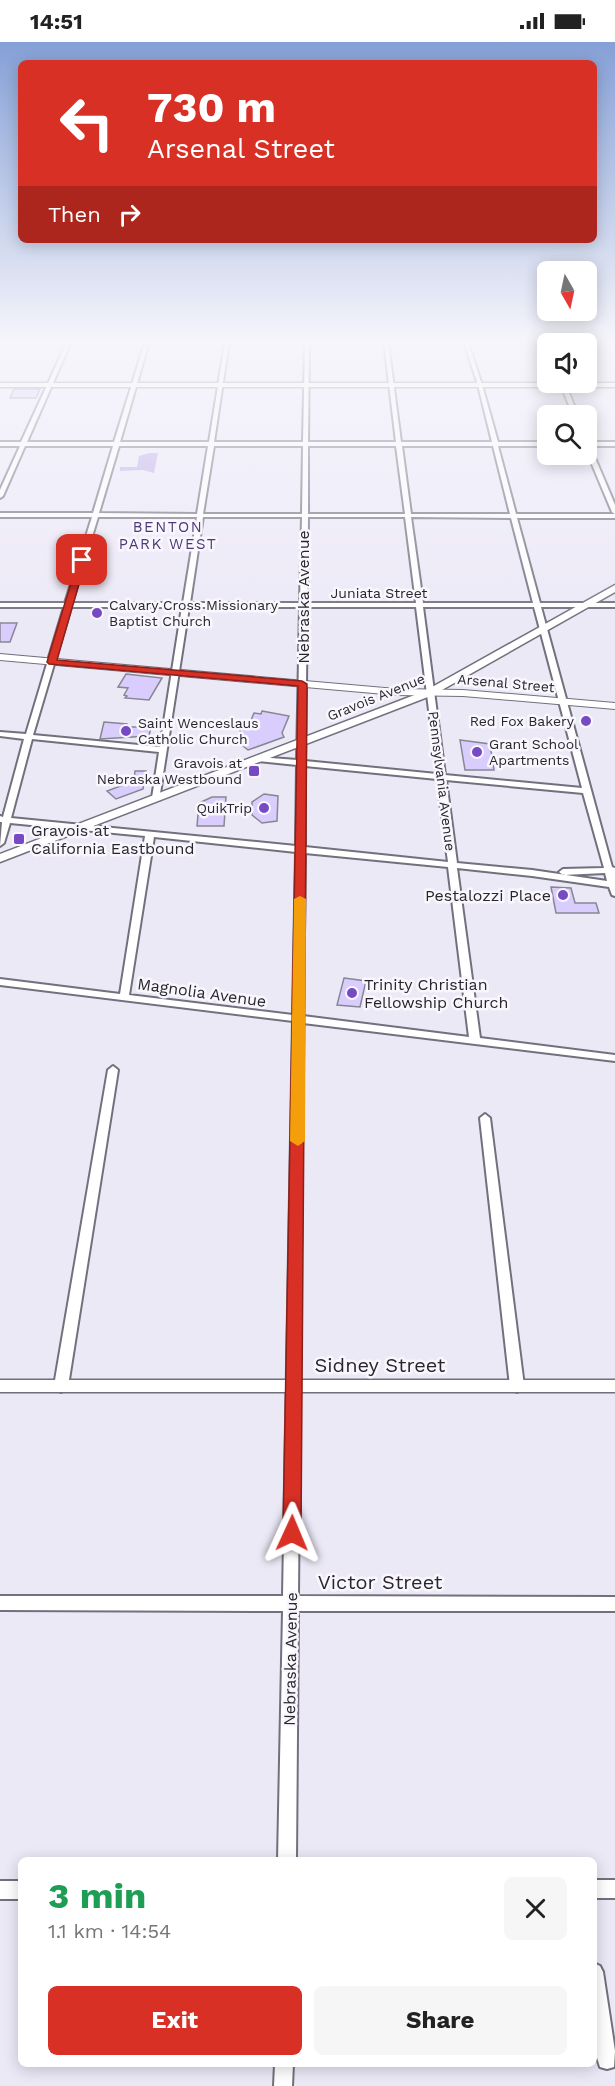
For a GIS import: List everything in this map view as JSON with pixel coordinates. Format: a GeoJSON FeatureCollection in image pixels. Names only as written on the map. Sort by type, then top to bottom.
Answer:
{"type":"FeatureCollection","features":[{"type":"Feature","properties":{"kind":"main road","name":"Gravois Avenue"},"geometry":{"type":"LineString","coordinates":[[0,858],[429,693],[615,588]]}},
{"type":"Feature","properties":{"kind":"main road","name":"Arsenal Street"},"geometry":{"type":"LineString","coordinates":[[0,657],[402,693],[462,693],[615,706]]}},
{"type":"Feature","properties":{"kind":"street"},"geometry":{"type":"LineString","coordinates":[[0,496],[26,437]]}},
{"type":"Feature","properties":{"kind":"street"},"geometry":{"type":"LineString","coordinates":[[0,843],[3,819],[119,437]]}},
{"type":"Feature","properties":{"kind":"street"},"geometry":{"type":"LineString","coordinates":[[156,798],[212,437]]}},
{"type":"Feature","properties":{"kind":"street","name":"Nebraska Avenue"},"geometry":{"type":"LineString","coordinates":[[287,1857],[305,437]]}},
{"type":"Feature","properties":{"kind":"street","name":"Pennsylvania Avenue"},"geometry":{"type":"LineString","coordinates":[[398,437],[475,1042]]}},
{"type":"Feature","properties":{"kind":"street"},"geometry":{"type":"LineString","coordinates":[[3,819],[539,874],[614,889],[612,870],[562,701],[492,437]]}},
{"type":"Feature","properties":{"kind":"street"},"geometry":{"type":"LineString","coordinates":[[0,444],[537,444]]}},
{"type":"Feature","properties":{"kind":"street"},"geometry":{"type":"LineString","coordinates":[[597,444],[615,444]]}},
{"type":"Feature","properties":{"kind":"street"},"geometry":{"type":"LineString","coordinates":[[0,515],[513,516],[615,514],[595,465]]}},
{"type":"Feature","properties":{"kind":"street","name":"Juniata Street"},"geometry":{"type":"LineString","coordinates":[[0,605],[615,605]]}},
{"type":"Feature","properties":{"kind":"street"},"geometry":{"type":"LineString","coordinates":[[0,734],[163,750]]}},
{"type":"Feature","properties":{"kind":"street"},"geometry":{"type":"LineString","coordinates":[[258,759],[587,791]]}},
{"type":"Feature","properties":{"kind":"street"},"geometry":{"type":"LineString","coordinates":[[124,997],[150,834]]}},
{"type":"Feature","properties":{"kind":"street"},"geometry":{"type":"LineString","coordinates":[[539,874],[612,870]]}},
{"type":"Feature","properties":{"kind":"street","name":"Magnolia Avenue"},"geometry":{"type":"LineString","coordinates":[[0,982],[615,1058]]}},
{"type":"Feature","properties":{"kind":"street"},"geometry":{"type":"LineString","coordinates":[[61,1386],[113,1070]]}},
{"type":"Feature","properties":{"kind":"street"},"geometry":{"type":"LineString","coordinates":[[485,1118],[517,1386]]}},
{"type":"Feature","properties":{"kind":"street","name":"Sidney Street"},"geometry":{"type":"LineString","coordinates":[[0,1386],[615,1386]]}},
{"type":"Feature","properties":{"kind":"street","name":"Victor Street"},"geometry":{"type":"LineString","coordinates":[[0,1603],[615,1605]]}},
{"type":"Feature","properties":{"kind":"street"},"geometry":{"type":"LineString","coordinates":[[597,1889],[615,1889]]}},
{"type":"Feature","properties":{"kind":"street"},"geometry":{"type":"LineString","coordinates":[[0,1890],[18,1890]]}},
{"type":"Feature","properties":{"kind":"street"},"geometry":{"type":"LineString","coordinates":[[597,1992],[607,2060]]}},
{"type":"Feature","properties":{"kind":"street"},"geometry":{"type":"LineString","coordinates":[[283,2086],[284,2067]]}},
{"type":"Feature","properties":{"kind":"shaded area"},"geometry":{"type":"Polygon","coordinates":[[[158,453],[154,473],[143,470],[120,471],[120,467],[137,467],[139,456],[158,453]]]}},
{"type":"Feature","properties":{"kind":"building"},"geometry":{"type":"Polygon","coordinates":[[[0,623],[17,623],[10,642],[0,642],[0,623]]]}},
{"type":"Feature","properties":{"kind":"building"},"geometry":{"type":"Polygon","coordinates":[[[126,674],[162,678],[149,700],[125,698],[127,696],[124,695],[128,688],[118,687],[126,674]]]}},
{"type":"Feature","properties":{"kind":"building"},"geometry":{"type":"Polygon","coordinates":[[[262,711],[289,716],[282,733],[284,737],[248,750],[238,742],[241,742],[240,728],[248,727],[254,713],[261,714],[262,711]]]}},
{"type":"Feature","properties":{"kind":"building","name":"Saint Wenceslaus Catholic Church"},"geometry":{"type":"Polygon","coordinates":[[[104,722],[127,724],[127,727],[151,727],[149,736],[100,739],[104,722]]]}},
{"type":"Feature","properties":{"kind":"building","name":"Grant School Apartments"},"geometry":{"type":"Polygon","coordinates":[[[460,740],[490,744],[494,770],[465,770],[460,740]]]}},
{"type":"Feature","properties":{"kind":"building"},"geometry":{"type":"Polygon","coordinates":[[[135,771],[146,771],[143,789],[116,799],[107,791],[134,781],[135,771]]]}},
{"type":"Feature","properties":{"kind":"building","name":"QuikTrip"},"geometry":{"type":"Polygon","coordinates":[[[264,794],[278,796],[277,821],[262,823],[252,815],[252,802],[264,794]]]}},
{"type":"Feature","properties":{"kind":"building","name":"QuikTrip"},"geometry":{"type":"Polygon","coordinates":[[[212,797],[226,797],[224,826],[197,826],[199,803],[212,797]]]}},
{"type":"Feature","properties":{"kind":"building","name":"Pestalozzi Place"},"geometry":{"type":"Polygon","coordinates":[[[551,887],[571,888],[575,903],[596,903],[599,913],[556,913],[551,887]]]}},
{"type":"Feature","properties":{"kind":"building","name":"Trinity Christian Fellowship Church"},"geometry":{"type":"Polygon","coordinates":[[[344,978],[366,981],[360,1007],[337,1005],[344,978]]]}},
{"type":"Feature","properties":{"kind":"slow traffic"},"geometry":{"type":"LineString","coordinates":[[298,1141],[300,899]]}},
{"type":"Feature","properties":{"kind":"place","name":"Calvary Cross Missionary Baptist Church"},"geometry":{"type":"Point","coordinates":[97,613]}},
{"type":"Feature","properties":{"kind":"place","name":"Red Fox Bakery"},"geometry":{"type":"Point","coordinates":[586,721]}},
{"type":"Feature","properties":{"kind":"place","name":"Saint Wenceslaus Catholic Church"},"geometry":{"type":"Point","coordinates":[126,731]}},
{"type":"Feature","properties":{"kind":"place","name":"Grant School Apartments"},"geometry":{"type":"Point","coordinates":[477,752]}},
{"type":"Feature","properties":{"kind":"place","name":"Gravois at Nebraska Westbound"},"geometry":{"type":"Point","coordinates":[254,771]}},
{"type":"Feature","properties":{"kind":"place","name":"QuikTrip"},"geometry":{"type":"Point","coordinates":[264,808]}},
{"type":"Feature","properties":{"kind":"place","name":"Gravois at California Eastbound"},"geometry":{"type":"Point","coordinates":[19,839]}},
{"type":"Feature","properties":{"kind":"place","name":"Pestalozzi Place"},"geometry":{"type":"Point","coordinates":[563,895]}},
{"type":"Feature","properties":{"kind":"place","name":"Trinity Christian Fellowship Church"},"geometry":{"type":"Point","coordinates":[352,993]}},
{"type":"Feature","properties":{"kind":"district","name":"BENTON PARK WEST"},"geometry":{"type":"Point","coordinates":[168,536]}},
{"type":"Feature","properties":{"kind":"route"},"geometry":{"type":"LineString","coordinates":[[82,560],[52,662],[302,684],[292,1533]]}}]}
